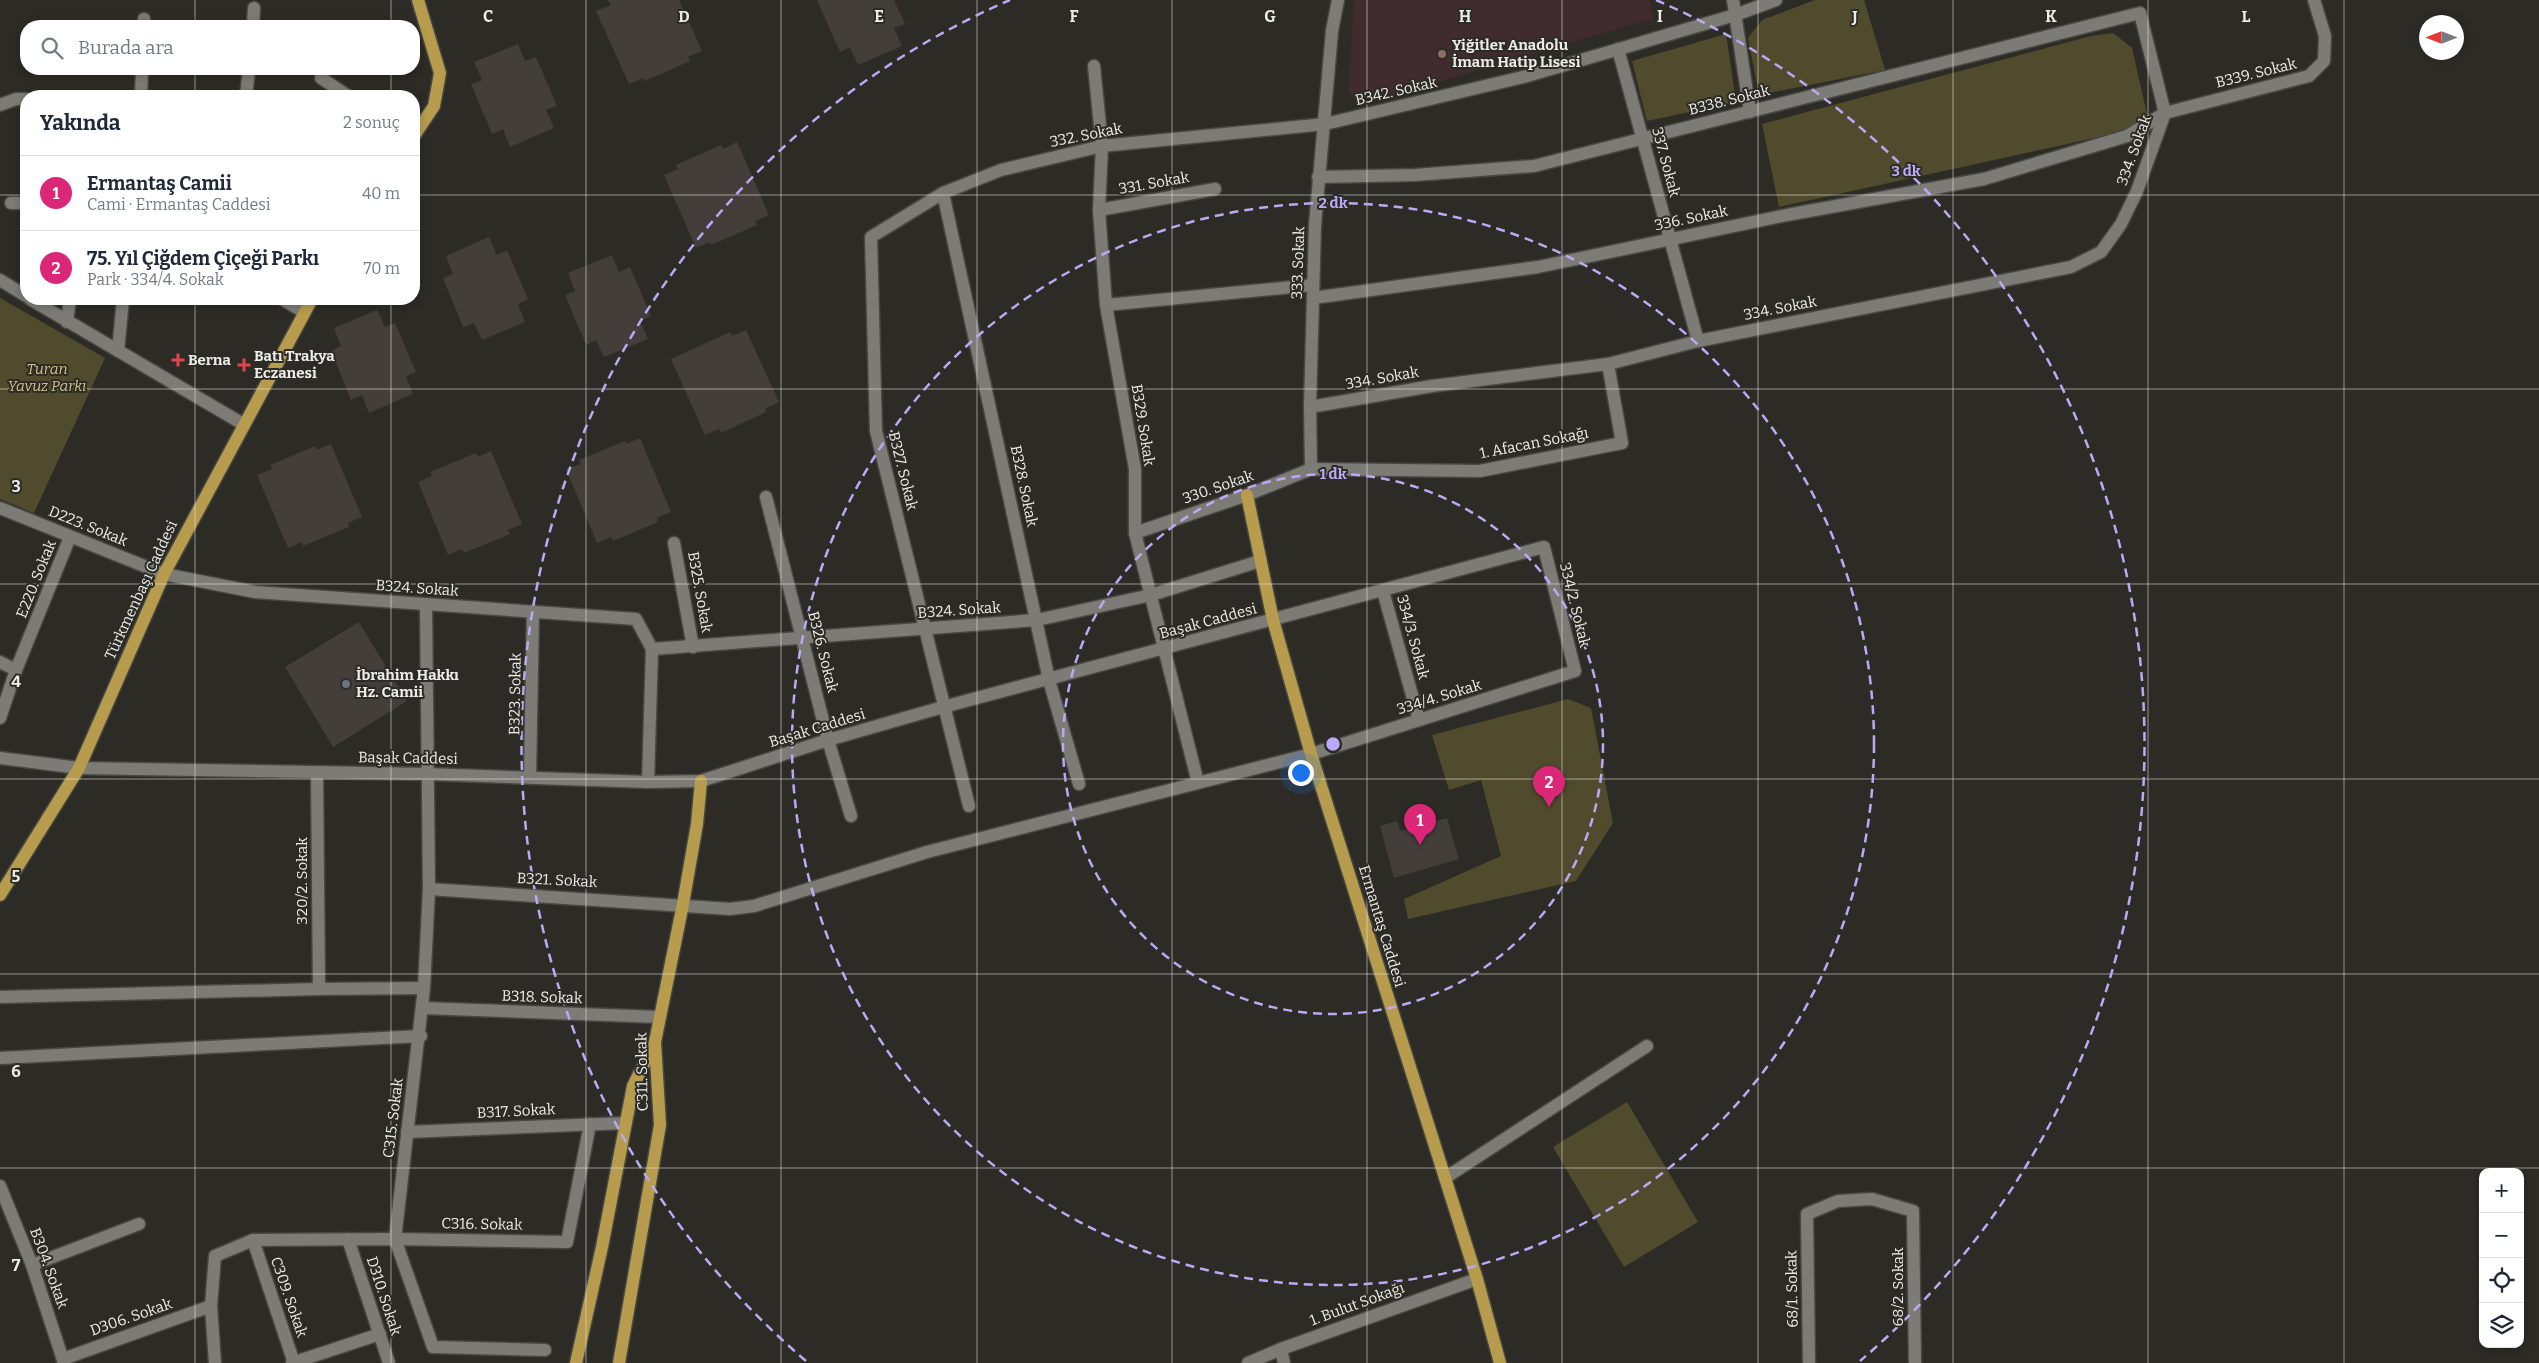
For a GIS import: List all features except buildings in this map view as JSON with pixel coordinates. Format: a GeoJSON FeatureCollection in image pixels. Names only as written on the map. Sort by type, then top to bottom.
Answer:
{"type":"FeatureCollection","features":[{"type":"Feature","properties":{"kind":"main road"},"geometry":{"type":"LineString","coordinates":[[418,0],[440,73],[434,106],[420,127]]}},
{"type":"Feature","properties":{"kind":"main road","name":"Türkmenbaşı Caddesi"},"geometry":{"type":"LineString","coordinates":[[0,894],[80,768],[164,574],[308,305]]}},
{"type":"Feature","properties":{"kind":"main road","name":"Ermantaş Caddesi"},"geometry":{"type":"LineString","coordinates":[[1247,495],[1273,620],[1311,754],[1477,1279],[1500,1363]]}},
{"type":"Feature","properties":{"kind":"main road","name":"C311. Sokak"},"geometry":{"type":"LineString","coordinates":[[619,1363],[660,1125],[655,1042],[683,904],[697,824],[701,781]]}},
{"type":"Feature","properties":{"kind":"main road"},"geometry":{"type":"LineString","coordinates":[[576,1363],[602,1247],[633,1086],[655,1042]]}},
{"type":"Feature","properties":{"kind":"street","name":"333. Sokak"},"geometry":{"type":"LineString","coordinates":[[1311,469],[1310,407],[1318,176],[1325,124],[1332,31],[1338,0]]}},
{"type":"Feature","properties":{"kind":"street"},"geometry":{"type":"LineString","coordinates":[[1734,0],[1750,112]]}},
{"type":"Feature","properties":{"kind":"street","name":"B342. Sokak"},"geometry":{"type":"LineString","coordinates":[[1325,124],[1527,76],[1735,15],[1776,0]]}},
{"type":"Feature","properties":{"kind":"street","name":"B339. Sokak"},"geometry":{"type":"LineString","coordinates":[[2072,153],[2127,136],[2165,113],[2309,76],[2324,60],[2325,36],[2314,0]]}},
{"type":"Feature","properties":{"kind":"street"},"geometry":{"type":"LineString","coordinates":[[253,20],[254,8]]}},
{"type":"Feature","properties":{"kind":"street","name":"B338. Sokak"},"geometry":{"type":"LineString","coordinates":[[1318,176],[1415,175],[1534,166],[2140,13],[2165,113]]}},
{"type":"Feature","properties":{"kind":"street","name":"337. Sokak"},"geometry":{"type":"LineString","coordinates":[[1618,49],[1698,341]]}},
{"type":"Feature","properties":{"kind":"street","name":"B329. Sokak"},"geometry":{"type":"LineString","coordinates":[[1094,66],[1102,146],[1099,210],[1106,305],[1135,469],[1135,533],[1198,783]]}},
{"type":"Feature","properties":{"kind":"street"},"geometry":{"type":"LineString","coordinates":[[141,90],[142,75]]}},
{"type":"Feature","properties":{"kind":"street"},"geometry":{"type":"LineString","coordinates":[[247,90],[248,75]]}},
{"type":"Feature","properties":{"kind":"street"},"geometry":{"type":"LineString","coordinates":[[321,78],[339,90]]}},
{"type":"Feature","properties":{"kind":"street"},"geometry":{"type":"LineString","coordinates":[[0,106],[20,99]]}},
{"type":"Feature","properties":{"kind":"street","name":"334. Sokak"},"geometry":{"type":"LineString","coordinates":[[1310,407],[1432,386],[1608,364],[1698,341],[2072,267],[2101,252],[2121,224],[2137,192],[2165,113]]}},
{"type":"Feature","properties":{"kind":"street","name":"332. Sokak"},"geometry":{"type":"LineString","coordinates":[[871,237],[943,193],[1001,170],[1102,146],[1325,124]]}},
{"type":"Feature","properties":{"kind":"street","name":"336. Sokak"},"geometry":{"type":"LineString","coordinates":[[1106,305],[1313,292],[1538,267],[1669,239],[1984,179],[2072,153]]}},
{"type":"Feature","properties":{"kind":"street","name":"331. Sokak"},"geometry":{"type":"LineString","coordinates":[[1099,210],[1215,189]]}},
{"type":"Feature","properties":{"kind":"street","name":"B328. Sokak"},"geometry":{"type":"LineString","coordinates":[[943,193],[1049,680],[1079,784]]}},
{"type":"Feature","properties":{"kind":"street"},"geometry":{"type":"LineString","coordinates":[[11,203],[20,203]]}},
{"type":"Feature","properties":{"kind":"street","name":"B327. Sokak"},"geometry":{"type":"LineString","coordinates":[[871,237],[876,432],[926,628],[943,707],[970,806]]}},
{"type":"Feature","properties":{"kind":"street"},"geometry":{"type":"LineString","coordinates":[[0,280],[20,292]]}},
{"type":"Feature","properties":{"kind":"street"},"geometry":{"type":"LineString","coordinates":[[40,305],[243,424]]}},
{"type":"Feature","properties":{"kind":"street"},"geometry":{"type":"LineString","coordinates":[[68,322],[69,305]]}},
{"type":"Feature","properties":{"kind":"street"},"geometry":{"type":"LineString","coordinates":[[118,351],[122,305]]}},
{"type":"Feature","properties":{"kind":"street"},"geometry":{"type":"LineString","coordinates":[[292,305],[304,312]]}},
{"type":"Feature","properties":{"kind":"street","name":"1. Afacan Sokağı"},"geometry":{"type":"LineString","coordinates":[[1311,469],[1480,471],[1622,443],[1608,364]]}},
{"type":"Feature","properties":{"kind":"street","name":"330. Sokak"},"geometry":{"type":"LineString","coordinates":[[1135,533],[1247,495],[1311,469]]}},
{"type":"Feature","properties":{"kind":"street","name":"B326. Sokak"},"geometry":{"type":"LineString","coordinates":[[766,496],[828,740],[850,816]]}},
{"type":"Feature","properties":{"kind":"street","name":"D223. Sokak"},"geometry":{"type":"LineString","coordinates":[[0,508],[164,574]]}},
{"type":"Feature","properties":{"kind":"street","name":"E220. Sokak"},"geometry":{"type":"LineString","coordinates":[[0,718],[16,670],[70,537]]}},
{"type":"Feature","properties":{"kind":"street","name":"B325. Sokak"},"geometry":{"type":"LineString","coordinates":[[674,543],[693,647]]}},
{"type":"Feature","properties":{"kind":"street","name":"Başak Caddesi"},"geometry":{"type":"LineString","coordinates":[[0,758],[80,768],[427,774],[648,782],[701,781],[828,740],[943,707],[1163,650],[1544,547]]}},
{"type":"Feature","properties":{"kind":"street","name":"334/2. Sokak"},"geometry":{"type":"LineString","coordinates":[[1544,547],[1575,671]]}},
{"type":"Feature","properties":{"kind":"street","name":"B324. Sokak"},"geometry":{"type":"LineString","coordinates":[[652,649],[1037,620],[1151,595],[1260,561]]}},
{"type":"Feature","properties":{"kind":"street","name":"B324. Sokak"},"geometry":{"type":"LineString","coordinates":[[164,574],[255,592],[636,618],[652,649],[648,782]]}},
{"type":"Feature","properties":{"kind":"street","name":"334/3. Sokak"},"geometry":{"type":"LineString","coordinates":[[1383,591],[1419,720]]}},
{"type":"Feature","properties":{"kind":"street","name":"C315. Sokak"},"geometry":{"type":"LineString","coordinates":[[426,605],[429,889],[423,1008],[395,1239],[433,1347],[546,1350]]}},
{"type":"Feature","properties":{"kind":"street","name":"B323. Sokak"},"geometry":{"type":"LineString","coordinates":[[530,777],[533,611]]}},
{"type":"Feature","properties":{"kind":"street"},"geometry":{"type":"LineString","coordinates":[[0,662],[16,670]]}},
{"type":"Feature","properties":{"kind":"street","name":"334/4. Sokak"},"geometry":{"type":"LineString","coordinates":[[1198,783],[1311,754],[1575,671]]}},
{"type":"Feature","properties":{"kind":"street","name":"320/2. Sokak"},"geometry":{"type":"LineString","coordinates":[[317,773],[319,989]]}},
{"type":"Feature","properties":{"kind":"street","name":"B321. Sokak"},"geometry":{"type":"LineString","coordinates":[[429,889],[683,904],[730,909],[754,906],[927,852],[1198,783]]}},
{"type":"Feature","properties":{"kind":"street"},"geometry":{"type":"LineString","coordinates":[[0,997],[424,988]]}},
{"type":"Feature","properties":{"kind":"street","name":"B318. Sokak"},"geometry":{"type":"LineString","coordinates":[[423,1008],[659,1017]]}},
{"type":"Feature","properties":{"kind":"street"},"geometry":{"type":"LineString","coordinates":[[0,1058],[420,1036]]}},
{"type":"Feature","properties":{"kind":"street"},"geometry":{"type":"LineString","coordinates":[[1445,1178],[1647,1046]]}},
{"type":"Feature","properties":{"kind":"street","name":"B317. Sokak"},"geometry":{"type":"LineString","coordinates":[[407,1132],[626,1123]]}},
{"type":"Feature","properties":{"kind":"street","name":"C316. Sokak"},"geometry":{"type":"LineString","coordinates":[[253,1240],[395,1239],[567,1242],[590,1124]]}},
{"type":"Feature","properties":{"kind":"street","name":"B304. Sokak"},"geometry":{"type":"LineString","coordinates":[[0,1186],[32,1265],[63,1361]]}},
{"type":"Feature","properties":{"kind":"street","name":"68/1. Sokak"},"geometry":{"type":"LineString","coordinates":[[1809,1363],[1807,1214],[1838,1201],[1872,1199],[1914,1211]]}},
{"type":"Feature","properties":{"kind":"street","name":"68/2. Sokak"},"geometry":{"type":"LineString","coordinates":[[1914,1211],[1914,1363]]}},
{"type":"Feature","properties":{"kind":"street"},"geometry":{"type":"LineString","coordinates":[[32,1265],[139,1224]]}},
{"type":"Feature","properties":{"kind":"street","name":"D310. Sokak"},"geometry":{"type":"LineString","coordinates":[[348,1239],[389,1363]]}},
{"type":"Feature","properties":{"kind":"street"},"geometry":{"type":"LineString","coordinates":[[215,1363],[211,1306],[214,1256],[253,1240]]}},
{"type":"Feature","properties":{"kind":"street","name":"C309. Sokak"},"geometry":{"type":"LineString","coordinates":[[253,1240],[293,1363]]}},
{"type":"Feature","properties":{"kind":"street","name":"1. Bulut Sokağı"},"geometry":{"type":"LineString","coordinates":[[1248,1363],[1280,1349],[1477,1279]]}},
{"type":"Feature","properties":{"kind":"street","name":"D306. Sokak"},"geometry":{"type":"LineString","coordinates":[[63,1361],[211,1306]]}},
{"type":"Feature","properties":{"kind":"street"},"geometry":{"type":"LineString","coordinates":[[293,1363],[380,1334]]}},
{"type":"Feature","properties":{"kind":"street"},"geometry":{"type":"LineString","coordinates":[[1280,1349],[1284,1363]]}},
{"type":"Feature","properties":{"kind":"shaded area","name":"Yiğitler Anadolu İmam Hatip Lisesi"},"geometry":{"type":"Polygon","coordinates":[[[1354,0],[1649,0],[1654,18],[1357,106],[1349,90],[1354,0]]]}},
{"type":"Feature","properties":{"kind":"green space"},"geometry":{"type":"Polygon","coordinates":[[[1815,0],[1864,0],[1885,70],[1759,95],[1748,38],[1762,20],[1815,0]]]}},
{"type":"Feature","properties":{"kind":"green space"},"geometry":{"type":"Polygon","coordinates":[[[2113,33],[2132,48],[2147,114],[2131,130],[1779,207],[1762,124],[2091,36],[2113,33]]]}},
{"type":"Feature","properties":{"kind":"green space"},"geometry":{"type":"Polygon","coordinates":[[[1726,34],[1736,102],[1647,121],[1632,61],[1726,34]]]}},
{"type":"Feature","properties":{"kind":"green space","name":"Turan Yavuz Parkı"},"geometry":{"type":"Polygon","coordinates":[[[0,298],[105,358],[34,513],[0,499],[0,298]]]}},
{"type":"Feature","properties":{"kind":"green space"},"geometry":{"type":"Polygon","coordinates":[[[1568,699],[1591,708],[1613,823],[1576,881],[1408,919],[1404,899],[1501,856],[1481,780],[1449,790],[1432,735],[1568,699]]]}},
{"type":"Feature","properties":{"kind":"green space"},"geometry":{"type":"Polygon","coordinates":[[[1627,1102],[1698,1222],[1624,1267],[1553,1147],[1627,1102]]]}},
{"type":"Feature","properties":{"kind":"place","name":"Yiğitler Anadolu İmam Hatip Lisesi"},"geometry":{"type":"Point","coordinates":[1442,54]}},
{"type":"Feature","properties":{"kind":"place","name":"Berna"},"geometry":{"type":"Point","coordinates":[178,360]}},
{"type":"Feature","properties":{"kind":"place","name":"Batı Trakya Eczanesi"},"geometry":{"type":"Point","coordinates":[244,365]}},
{"type":"Feature","properties":{"kind":"place","name":"İbrahim Hakkı Hz. Camii"},"geometry":{"type":"Point","coordinates":[346,684]}},
{"type":"Feature","properties":{"kind":"place","name":"75. Yıl Çiğdem Çiçeği Parkı"},"geometry":{"type":"Point","coordinates":[1549,807]}},
{"type":"Feature","properties":{"kind":"place","name":"Ermantaş Camii"},"geometry":{"type":"Point","coordinates":[1420,845]}}]}
